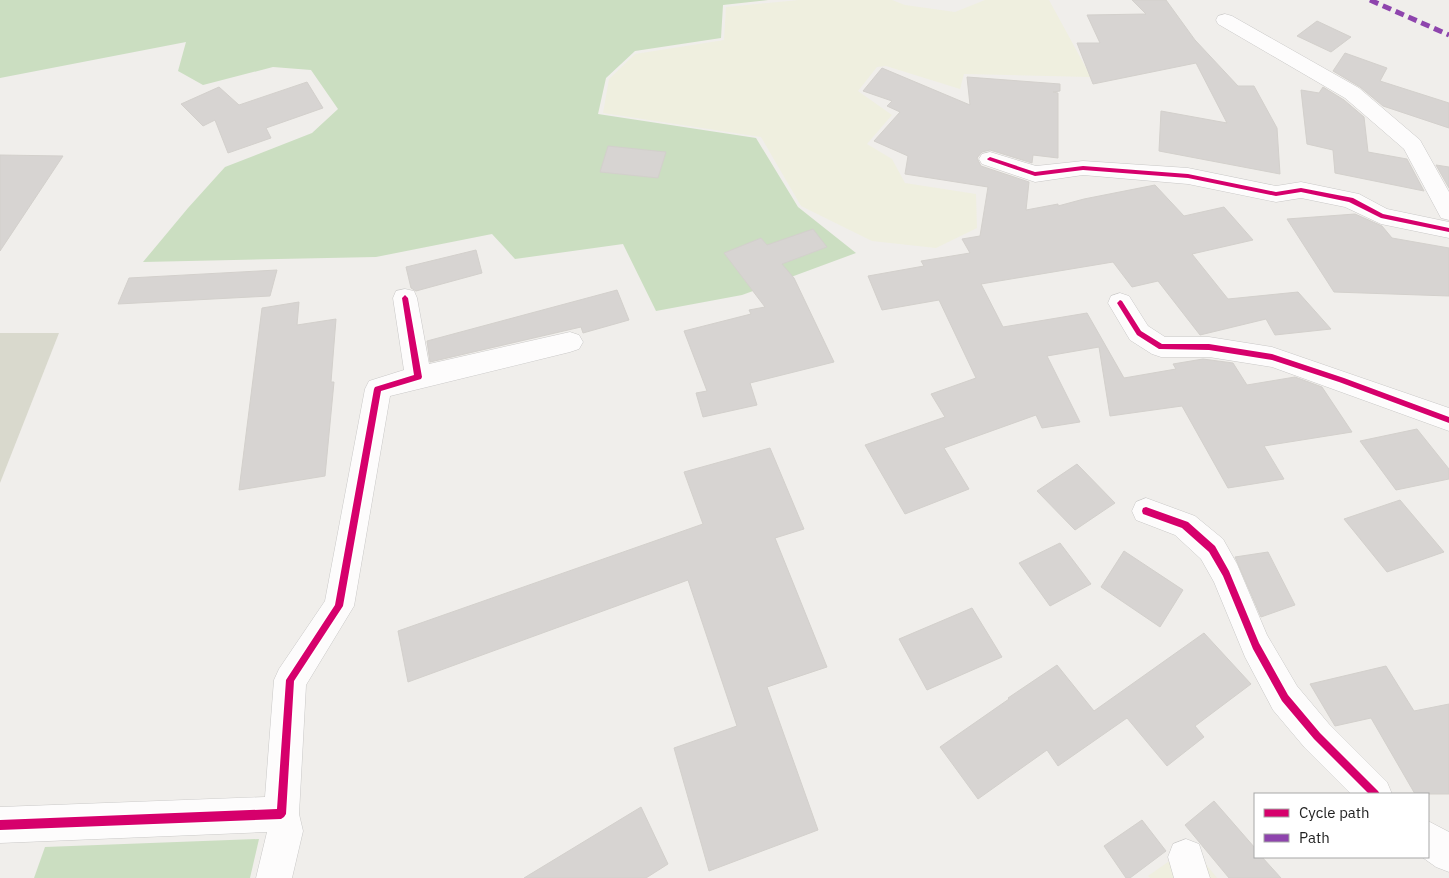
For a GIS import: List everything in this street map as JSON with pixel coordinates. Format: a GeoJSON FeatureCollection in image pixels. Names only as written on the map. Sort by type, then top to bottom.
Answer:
{"type":"FeatureCollection","features":[{"type":"Feature","properties":{"kind":"street"},"geometry":{"type":"LineString","coordinates":[[1225,20],[1352,93],[1412,145],[1449,212]]}},
{"type":"Feature","properties":{"kind":"street"},"geometry":{"type":"LineString","coordinates":[[990,159],[1035,174],[1084,168],[1188,176],[1276,194],[1301,190],[1351,200],[1380,216],[1449,230]]}},
{"type":"Feature","properties":{"kind":"street"},"geometry":{"type":"LineString","coordinates":[[405,298],[418,377]]}},
{"type":"Feature","properties":{"kind":"street"},"geometry":{"type":"LineString","coordinates":[[1120,303],[1139,333],[1161,347],[1209,347],[1272,357],[1449,420]]}},
{"type":"Feature","properties":{"kind":"street"},"geometry":{"type":"LineString","coordinates":[[274,878],[285,831],[281,814],[290,680],[339,606],[378,389],[418,377],[570,342]]}},
{"type":"Feature","properties":{"kind":"street"},"geometry":{"type":"LineString","coordinates":[[1146,511],[1185,525],[1212,550],[1226,574],[1256,646],[1285,698],[1318,736],[1374,793]]}},
{"type":"Feature","properties":{"kind":"street"},"geometry":{"type":"LineString","coordinates":[[0,825],[281,814]]}},
{"type":"Feature","properties":{"kind":"street"},"geometry":{"type":"LineString","coordinates":[[1429,840],[1449,854]]}},
{"type":"Feature","properties":{"kind":"shaded area"},"geometry":{"type":"Polygon","coordinates":[[[0,333],[59,333],[0,483],[0,333]]]}},
{"type":"Feature","properties":{"kind":"green space"},"geometry":{"type":"Polygon","coordinates":[[[0,0],[768,0],[723,5],[721,38],[635,51],[606,78],[598,114],[756,138],[798,207],[856,253],[742,295],[656,311],[623,244],[515,259],[492,234],[376,257],[143,262],[225,167],[312,133],[338,109],[311,70],[273,67],[203,85],[178,71],[186,42],[0,78],[0,0]]]}},
{"type":"Feature","properties":{"kind":"green space"},"geometry":{"type":"Polygon","coordinates":[[[799,0],[892,0],[905,5],[955,12],[985,0],[1049,0],[1091,77],[964,74],[960,89],[886,66],[877,67],[858,91],[892,115],[867,144],[892,159],[905,183],[976,194],[977,228],[936,248],[872,241],[801,206],[761,137],[603,113],[609,79],[635,54],[724,40],[726,7],[799,0]]]}},
{"type":"Feature","properties":{"kind":"green space"},"geometry":{"type":"Polygon","coordinates":[[[259,839],[250,878],[34,878],[45,847],[259,839]]]}},
{"type":"Feature","properties":{"kind":"green space"},"geometry":{"type":"Polygon","coordinates":[[[1191,846],[1217,878],[1150,878],[1148,876],[1191,846]]]}},
{"type":"Feature","properties":{"kind":"building"},"geometry":{"type":"Polygon","coordinates":[[[1132,0],[1166,0],[1195,40],[1238,86],[1254,86],[1277,128],[1280,174],[1159,151],[1161,111],[1227,123],[1196,63],[1093,84],[1077,43],[1100,43],[1087,15],[1146,14],[1132,0]]]}},
{"type":"Feature","properties":{"kind":"building"},"geometry":{"type":"Polygon","coordinates":[[[1317,21],[1351,37],[1331,52],[1297,36],[1317,21]]]}},
{"type":"Feature","properties":{"kind":"building"},"geometry":{"type":"Polygon","coordinates":[[[1345,53],[1387,68],[1380,81],[1449,103],[1449,128],[1383,106],[1360,87],[1333,71],[1345,53]]]}},
{"type":"Feature","properties":{"kind":"building"},"geometry":{"type":"Polygon","coordinates":[[[882,68],[970,105],[967,77],[1060,84],[1060,91],[1053,92],[1058,93],[1058,158],[1033,155],[1032,163],[990,150],[982,152],[977,158],[981,166],[1029,182],[1026,210],[1058,204],[1058,206],[1155,185],[1184,216],[1224,207],[1253,240],[1192,254],[1228,299],[1298,292],[1331,329],[1275,335],[1266,319],[1200,335],[1158,281],[1132,287],[1113,262],[981,284],[1003,327],[1087,313],[1124,378],[1176,369],[1173,364],[1203,359],[1233,363],[1247,385],[1295,377],[1322,387],[1352,432],[1264,446],[1284,479],[1228,488],[1182,406],[1110,416],[1099,347],[1047,356],[1080,422],[1042,428],[1036,415],[944,448],[969,489],[905,514],[865,445],[945,417],[931,394],[976,378],[939,300],[882,310],[868,276],[924,266],[921,261],[970,253],[962,239],[980,236],[988,187],[905,174],[908,156],[874,141],[900,112],[887,106],[892,101],[863,91],[882,68]]]}},
{"type":"Feature","properties":{"kind":"building"},"geometry":{"type":"Polygon","coordinates":[[[307,82],[323,108],[266,128],[271,138],[228,153],[215,120],[203,126],[181,104],[219,87],[239,105],[307,82]]]}},
{"type":"Feature","properties":{"kind":"building"},"geometry":{"type":"Polygon","coordinates":[[[1323,87],[1344,100],[1364,117],[1368,152],[1407,159],[1424,191],[1335,173],[1333,150],[1307,144],[1301,90],[1319,93],[1323,87]]]}},
{"type":"Feature","properties":{"kind":"building"},"geometry":{"type":"Polygon","coordinates":[[[608,146],[666,152],[658,178],[600,172],[608,146]]]}},
{"type":"Feature","properties":{"kind":"building"},"geometry":{"type":"Polygon","coordinates":[[[0,155],[63,156],[0,251],[0,155]]]}},
{"type":"Feature","properties":{"kind":"building"},"geometry":{"type":"Polygon","coordinates":[[[1436,165],[1449,167],[1449,188],[1436,165]]]}},
{"type":"Feature","properties":{"kind":"building"},"geometry":{"type":"Polygon","coordinates":[[[1355,214],[1382,226],[1392,238],[1449,248],[1449,296],[1334,292],[1287,219],[1355,214]]]}},
{"type":"Feature","properties":{"kind":"building"},"geometry":{"type":"Polygon","coordinates":[[[813,229],[827,247],[782,264],[794,278],[834,362],[750,383],[757,405],[703,417],[696,393],[707,391],[684,331],[751,314],[749,310],[765,307],[724,253],[761,238],[767,245],[813,229]]]}},
{"type":"Feature","properties":{"kind":"building"},"geometry":{"type":"Polygon","coordinates":[[[476,250],[482,273],[416,291],[411,288],[406,267],[476,250]]]}},
{"type":"Feature","properties":{"kind":"building"},"geometry":{"type":"Polygon","coordinates":[[[277,270],[270,296],[118,304],[129,278],[277,270]]]}},
{"type":"Feature","properties":{"kind":"building"},"geometry":{"type":"Polygon","coordinates":[[[617,290],[629,320],[583,333],[581,327],[430,362],[427,341],[617,290]]]}},
{"type":"Feature","properties":{"kind":"building"},"geometry":{"type":"Polygon","coordinates":[[[299,302],[297,325],[336,319],[331,382],[334,382],[325,476],[239,490],[262,308],[299,302]]]}},
{"type":"Feature","properties":{"kind":"building"},"geometry":{"type":"Polygon","coordinates":[[[1417,429],[1449,469],[1449,479],[1396,490],[1360,441],[1417,429]]]}},
{"type":"Feature","properties":{"kind":"building"},"geometry":{"type":"Polygon","coordinates":[[[770,448],[804,529],[775,538],[827,667],[767,687],[818,830],[709,871],[674,748],[737,726],[688,580],[408,682],[398,631],[703,524],[684,472],[770,448]]]}},
{"type":"Feature","properties":{"kind":"building"},"geometry":{"type":"Polygon","coordinates":[[[1077,464],[1115,503],[1075,530],[1037,491],[1077,464]]]}},
{"type":"Feature","properties":{"kind":"building"},"geometry":{"type":"Polygon","coordinates":[[[1400,500],[1444,552],[1387,572],[1344,519],[1400,500]]]}},
{"type":"Feature","properties":{"kind":"building"},"geometry":{"type":"Polygon","coordinates":[[[1060,543],[1091,584],[1050,606],[1019,563],[1060,543]]]}},
{"type":"Feature","properties":{"kind":"building"},"geometry":{"type":"Polygon","coordinates":[[[1124,551],[1183,590],[1160,627],[1101,587],[1124,551]]]}},
{"type":"Feature","properties":{"kind":"building"},"geometry":{"type":"Polygon","coordinates":[[[1268,552],[1295,605],[1261,617],[1235,557],[1268,552]]]}},
{"type":"Feature","properties":{"kind":"building"},"geometry":{"type":"Polygon","coordinates":[[[972,608],[1002,657],[927,690],[899,639],[972,608]]]}},
{"type":"Feature","properties":{"kind":"building"},"geometry":{"type":"Polygon","coordinates":[[[1204,633],[1251,684],[1195,726],[1204,737],[1167,766],[1127,718],[1058,766],[1047,750],[978,799],[940,747],[1057,665],[1094,711],[1204,633]]]}},
{"type":"Feature","properties":{"kind":"building"},"geometry":{"type":"Polygon","coordinates":[[[1386,666],[1414,711],[1449,704],[1449,794],[1414,793],[1371,718],[1335,726],[1310,684],[1386,666]]]}},
{"type":"Feature","properties":{"kind":"building"},"geometry":{"type":"Polygon","coordinates":[[[1214,801],[1254,847],[1254,858],[1263,858],[1281,878],[1229,878],[1185,825],[1214,801]]]}},
{"type":"Feature","properties":{"kind":"building"},"geometry":{"type":"Polygon","coordinates":[[[641,807],[668,864],[646,878],[524,878],[641,807]]]}},
{"type":"Feature","properties":{"kind":"building"},"geometry":{"type":"Polygon","coordinates":[[[1142,820],[1166,851],[1130,878],[1126,878],[1104,846],[1142,820]]]}},
{"type":"Feature","properties":{"kind":"marked path"},"geometry":{"type":"LineString","coordinates":[[1370,0],[1449,35]]}},
{"type":"Feature","properties":{"kind":"cycle path"},"geometry":{"type":"LineString","coordinates":[[990,159],[1035,174],[1083,168],[1188,176],[1276,194],[1301,190],[1351,200],[1381,216],[1449,230]]}},
{"type":"Feature","properties":{"kind":"cycle path"},"geometry":{"type":"LineString","coordinates":[[0,825],[281,814],[290,680],[339,606],[378,389],[418,377],[405,298]]}},
{"type":"Feature","properties":{"kind":"cycle path"},"geometry":{"type":"LineString","coordinates":[[1120,303],[1139,333],[1161,347],[1209,347],[1272,357],[1449,420]]}},
{"type":"Feature","properties":{"kind":"cycle path"},"geometry":{"type":"LineString","coordinates":[[1146,511],[1185,525],[1212,549],[1226,574],[1256,646],[1285,698],[1317,736],[1374,793]]}}]}
